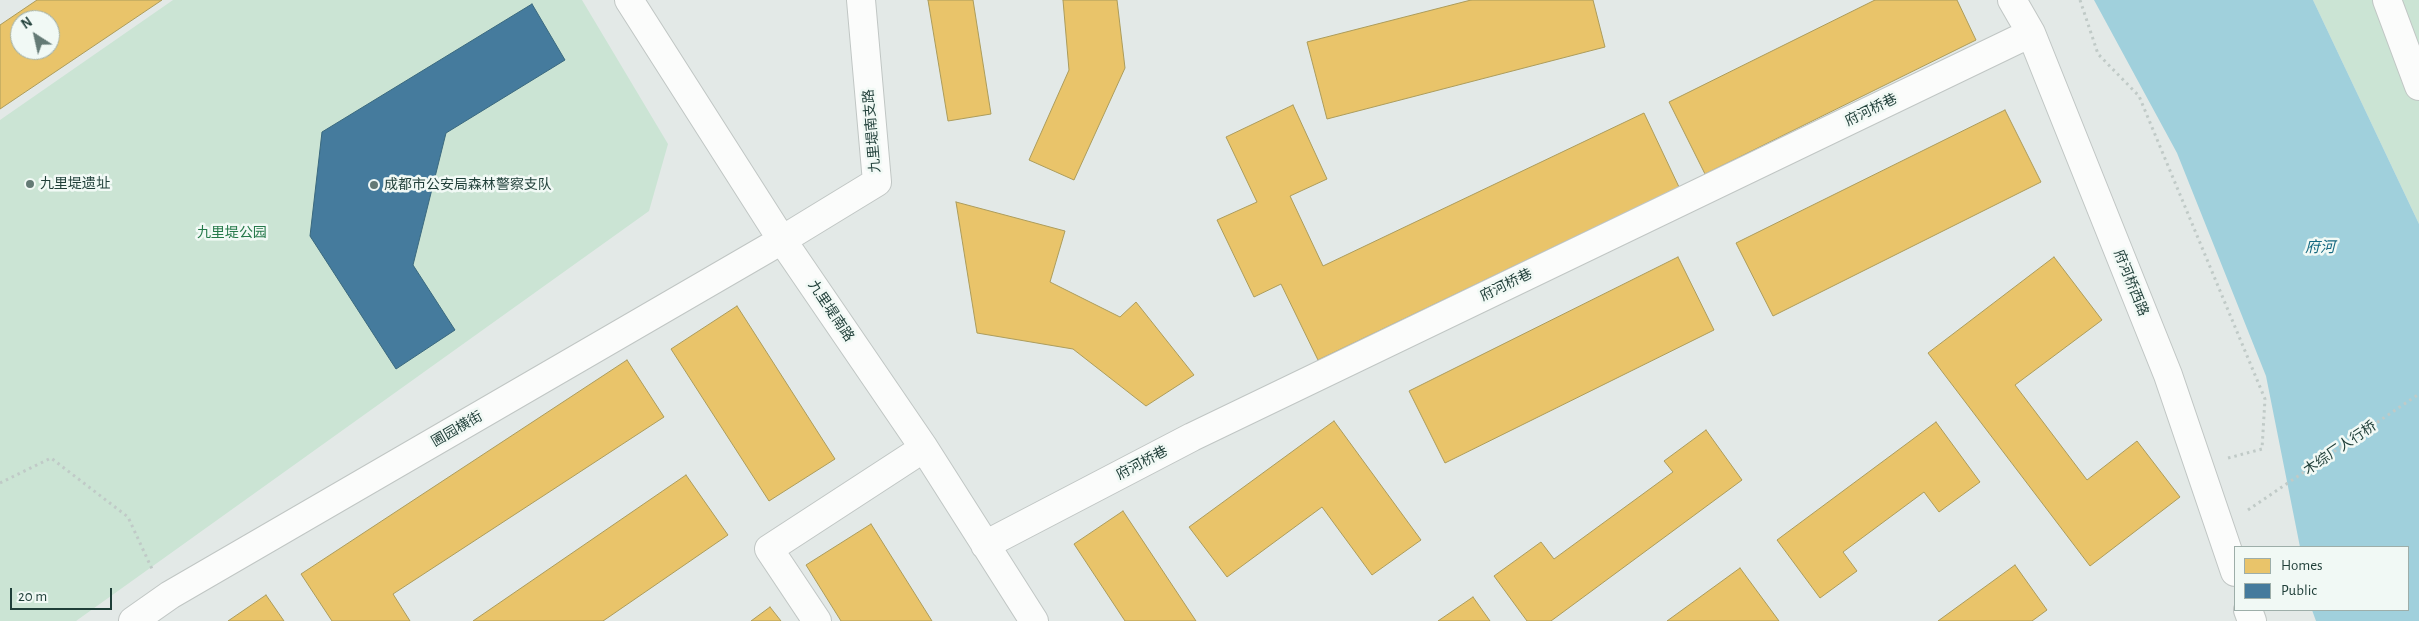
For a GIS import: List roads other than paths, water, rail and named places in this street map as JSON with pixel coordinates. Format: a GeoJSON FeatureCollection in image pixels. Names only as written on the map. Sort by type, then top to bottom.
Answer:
{"type":"FeatureCollection","features":[{"type":"Feature","properties":{"kind":"street","name":"九里堤南路"},"geometry":{"type":"LineString","coordinates":[[629,0],[782,240],[924,448],[1034,621]]}},
{"type":"Feature","properties":{"kind":"street","name":"九里堤南支路"},"geometry":{"type":"LineString","coordinates":[[782,240],[877,182],[862,0]]}},
{"type":"Feature","properties":{"kind":"street","name":"府河桥西路"},"geometry":{"type":"LineString","coordinates":[[2012,0],[2030,33],[2168,375],[2234,569]]}},
{"type":"Feature","properties":{"kind":"street"},"geometry":{"type":"LineString","coordinates":[[2387,0],[2419,86]]}},
{"type":"Feature","properties":{"kind":"street","name":"府河桥巷"},"geometry":{"type":"LineString","coordinates":[[986,545],[1192,437],[2030,33]]}},
{"type":"Feature","properties":{"kind":"street","name":"圃园横街"},"geometry":{"type":"LineString","coordinates":[[133,621],[170,595],[782,240]]}},
{"type":"Feature","properties":{"kind":"street"},"geometry":{"type":"LineString","coordinates":[[817,621],[769,549],[924,448]]}},
{"type":"Feature","properties":{"kind":"water","name":"府河"},"geometry":{"type":"Polygon","coordinates":[[[2094,0],[2313,0],[2419,224],[2419,621],[2316,621],[2312,611],[2409,611],[2409,546],[2300,546],[2266,376],[2177,153],[2094,0]]]}},
{"type":"Feature","properties":{"kind":"place","name":"九里堤遗址"},"geometry":{"type":"Point","coordinates":[30,184]}},
{"type":"Feature","properties":{"kind":"place","name":"成都市公安局森林警察支队"},"geometry":{"type":"Point","coordinates":[374,185]}},
{"type":"Feature","properties":{"kind":"park label","name":"九里堤公园"},"geometry":{"type":"Point","coordinates":[232,233]}}]}
